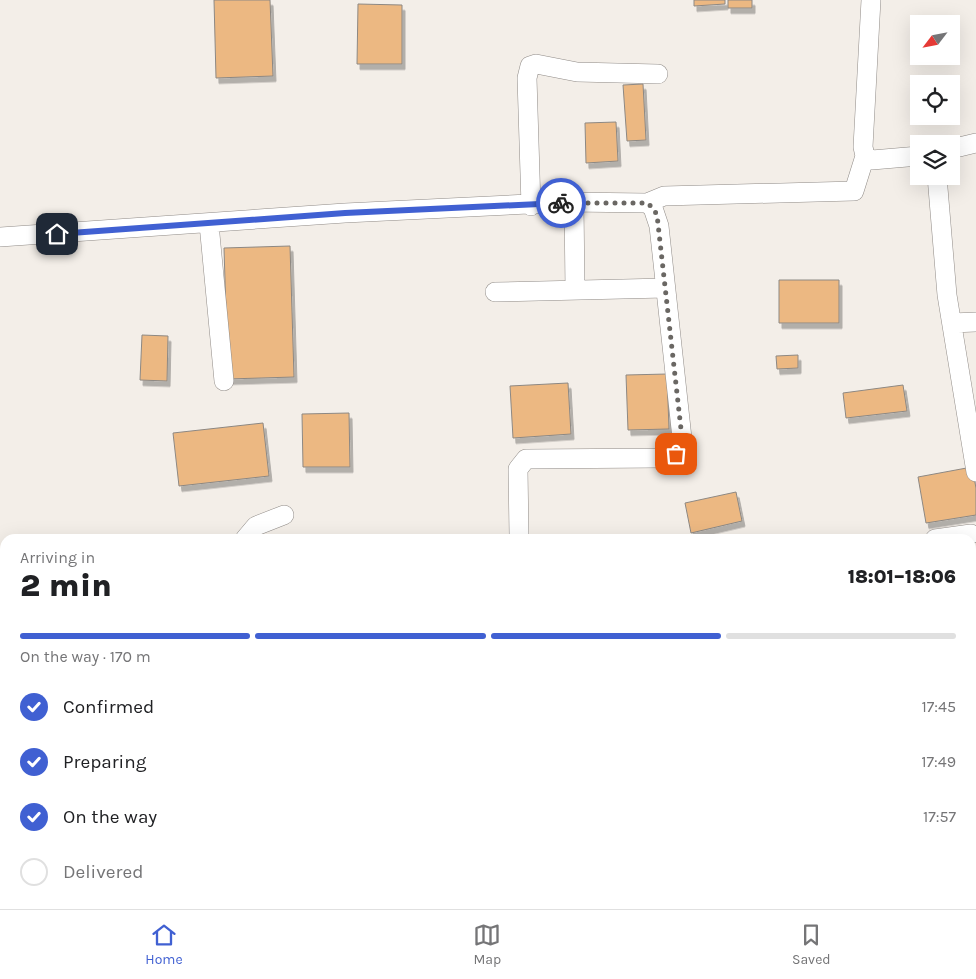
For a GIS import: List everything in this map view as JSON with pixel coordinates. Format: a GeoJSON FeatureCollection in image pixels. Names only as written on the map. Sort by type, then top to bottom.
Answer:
{"type":"FeatureCollection","features":[{"type":"Feature","properties":{"kind":"street"},"geometry":{"type":"LineString","coordinates":[[0,237],[209,224],[345,213],[574,203],[647,203],[664,196],[854,191],[865,156],[863,147],[871,0]]}},
{"type":"Feature","properties":{"kind":"street"},"geometry":{"type":"LineString","coordinates":[[531,206],[527,78],[530,66],[536,64],[577,72],[658,74]]}},
{"type":"Feature","properties":{"kind":"street"},"geometry":{"type":"LineString","coordinates":[[960,147],[976,143]]}},
{"type":"Feature","properties":{"kind":"street"},"geometry":{"type":"LineString","coordinates":[[865,156],[872,160],[910,157]]}},
{"type":"Feature","properties":{"kind":"street"},"geometry":{"type":"LineString","coordinates":[[938,185],[952,322],[976,472]]}},
{"type":"Feature","properties":{"kind":"street"},"geometry":{"type":"LineString","coordinates":[[574,203],[575,290]]}},
{"type":"Feature","properties":{"kind":"street"},"geometry":{"type":"LineString","coordinates":[[519,534],[518,469],[526,459],[661,458],[676,454],[679,448],[682,438],[657,215],[647,203]]}},
{"type":"Feature","properties":{"kind":"street"},"geometry":{"type":"LineString","coordinates":[[209,224],[224,381]]}},
{"type":"Feature","properties":{"kind":"street"},"geometry":{"type":"LineString","coordinates":[[495,292],[665,288]]}},
{"type":"Feature","properties":{"kind":"street"},"geometry":{"type":"LineString","coordinates":[[952,322],[976,322]]}},
{"type":"Feature","properties":{"kind":"street"},"geometry":{"type":"LineString","coordinates":[[249,534],[256,526],[284,515]]}},
{"type":"Feature","properties":{"kind":"building"},"geometry":{"type":"Polygon","coordinates":[[[214,0],[270,0],[273,76],[216,78],[214,0]]]}},
{"type":"Feature","properties":{"kind":"building"},"geometry":{"type":"Polygon","coordinates":[[[694,0],[725,0],[725,4],[694,6],[694,0]]]}},
{"type":"Feature","properties":{"kind":"building"},"geometry":{"type":"Polygon","coordinates":[[[728,0],[752,0],[752,8],[728,8],[728,0]]]}},
{"type":"Feature","properties":{"kind":"building"},"geometry":{"type":"Polygon","coordinates":[[[358,4],[402,5],[402,64],[357,64],[358,4]]]}},
{"type":"Feature","properties":{"kind":"building"},"geometry":{"type":"Polygon","coordinates":[[[643,84],[646,140],[627,141],[623,85],[643,84]]]}},
{"type":"Feature","properties":{"kind":"building"},"geometry":{"type":"Polygon","coordinates":[[[616,122],[618,161],[586,163],[585,123],[616,122]]]}},
{"type":"Feature","properties":{"kind":"building"},"geometry":{"type":"Polygon","coordinates":[[[290,246],[294,377],[228,379],[224,248],[290,246]]]}},
{"type":"Feature","properties":{"kind":"building"},"geometry":{"type":"Polygon","coordinates":[[[779,280],[839,280],[839,323],[779,323],[779,280]]]}},
{"type":"Feature","properties":{"kind":"building"},"geometry":{"type":"Polygon","coordinates":[[[142,335],[168,336],[167,381],[140,380],[142,335]]]}},
{"type":"Feature","properties":{"kind":"building"},"geometry":{"type":"Polygon","coordinates":[[[798,355],[798,368],[777,369],[776,356],[798,355]]]}},
{"type":"Feature","properties":{"kind":"building"},"geometry":{"type":"Polygon","coordinates":[[[667,374],[669,429],[628,430],[626,375],[667,374]]]}},
{"type":"Feature","properties":{"kind":"building"},"geometry":{"type":"Polygon","coordinates":[[[568,383],[571,434],[513,438],[510,386],[568,383]]]}},
{"type":"Feature","properties":{"kind":"building"},"geometry":{"type":"Polygon","coordinates":[[[903,385],[907,411],[846,418],[843,393],[903,385]]]}},
{"type":"Feature","properties":{"kind":"building"},"geometry":{"type":"Polygon","coordinates":[[[349,413],[350,467],[303,467],[302,414],[349,413]]]}},
{"type":"Feature","properties":{"kind":"building"},"geometry":{"type":"Polygon","coordinates":[[[263,423],[269,476],[179,486],[173,433],[263,423]]]}},
{"type":"Feature","properties":{"kind":"building"},"geometry":{"type":"Polygon","coordinates":[[[972,467],[976,488],[976,515],[926,523],[918,477],[972,467]]]}},
{"type":"Feature","properties":{"kind":"building"},"geometry":{"type":"Polygon","coordinates":[[[736,492],[742,521],[691,533],[685,503],[736,492]]]}},
{"type":"Feature","properties":{"kind":"way so far"},"geometry":{"type":"LineString","coordinates":[[561,203],[647,203],[657,215],[682,438],[676,454]]}},
{"type":"Feature","properties":{"kind":"route"},"geometry":{"type":"LineString","coordinates":[[57,234],[345,213],[531,206],[561,203]]}}]}
